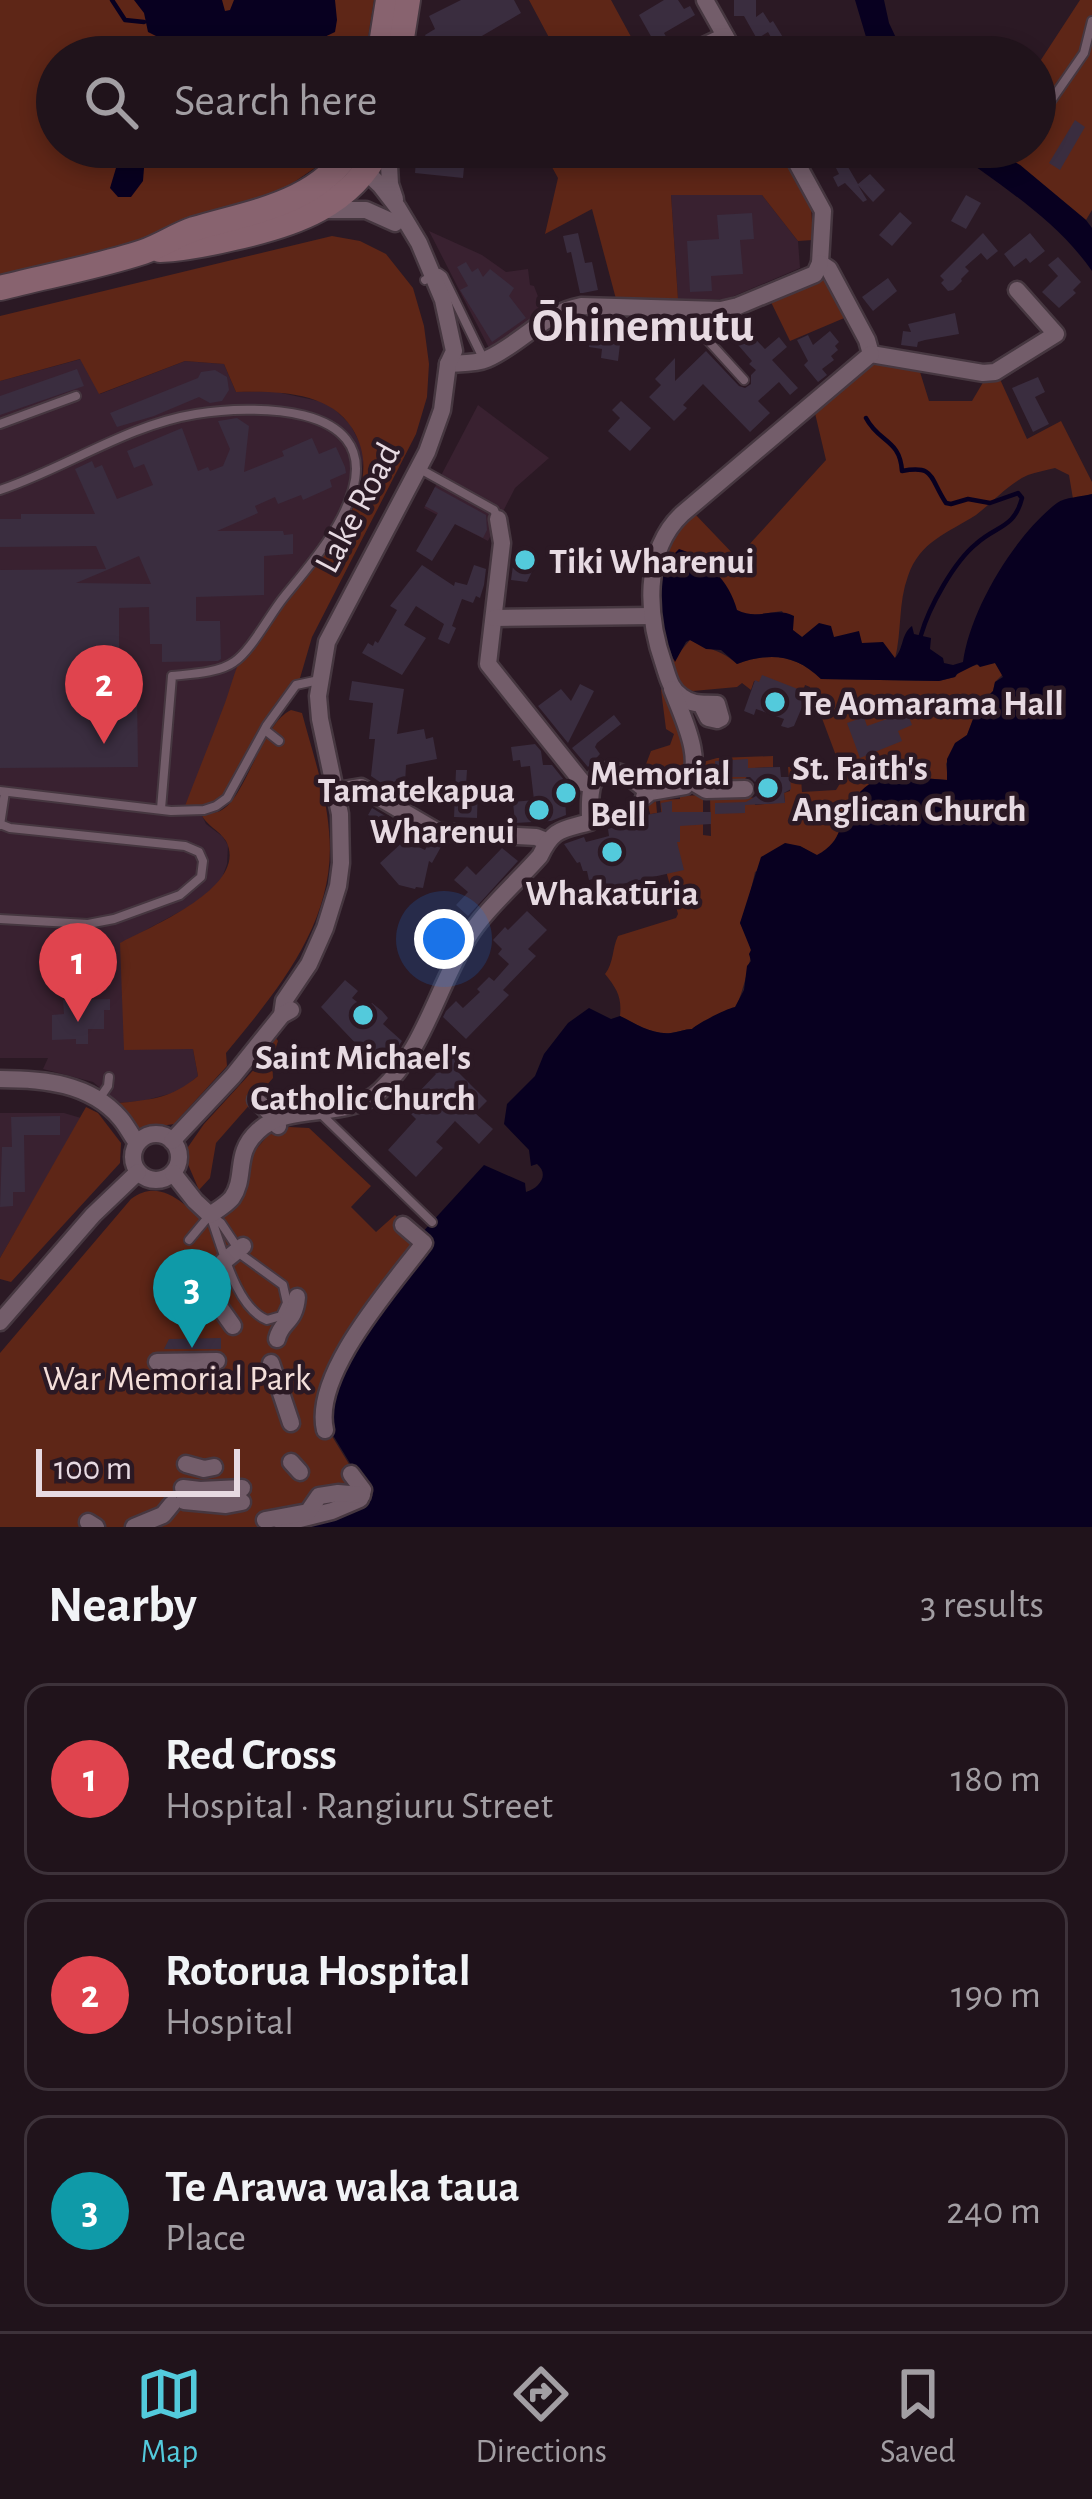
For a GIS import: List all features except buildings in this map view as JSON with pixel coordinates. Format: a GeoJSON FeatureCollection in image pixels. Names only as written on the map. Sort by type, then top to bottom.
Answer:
{"type":"FeatureCollection","features":[{"type":"Feature","properties":{"kind":"main road"},"geometry":{"type":"LineString","coordinates":[[390,36],[407,3]]}},
{"type":"Feature","properties":{"kind":"main road"},"geometry":{"type":"LineString","coordinates":[[402,36],[407,3]]}},
{"type":"Feature","properties":{"kind":"main road"},"geometry":{"type":"LineString","coordinates":[[0,288],[146,251],[188,231],[288,202],[345,168]]}},
{"type":"Feature","properties":{"kind":"main road"},"geometry":{"type":"LineString","coordinates":[[146,251],[188,249],[290,224],[322,210],[351,168]]}},
{"type":"Feature","properties":{"kind":"street"},"geometry":{"type":"LineString","coordinates":[[705,0],[725,36]]}},
{"type":"Feature","properties":{"kind":"street","name":"Lake Road"},"geometry":{"type":"LineString","coordinates":[[172,1141],[293,1008],[327,952],[352,828],[329,692],[321,680],[328,642],[419,468],[442,410],[454,351],[443,300],[396,216],[360,168]]}},
{"type":"Feature","properties":{"kind":"street","name":"Lake Road"},"geometry":{"type":"LineString","coordinates":[[387,168],[396,216]]}},
{"type":"Feature","properties":{"kind":"street"},"geometry":{"type":"LineString","coordinates":[[448,364],[484,361],[568,308],[722,310],[815,274],[823,211],[799,168]]}},
{"type":"Feature","properties":{"kind":"street"},"geometry":{"type":"LineString","coordinates":[[322,210],[396,216]]}},
{"type":"Feature","properties":{"kind":"street"},"geometry":{"type":"LineString","coordinates":[[820,263],[829,269],[871,354]]}},
{"type":"Feature","properties":{"kind":"street","name":"Lake Road"},"geometry":{"type":"LineString","coordinates":[[430,278],[448,364]]}},
{"type":"Feature","properties":{"kind":"street"},"geometry":{"type":"LineString","coordinates":[[172,1173],[217,1221],[232,1197],[245,1148],[260,1130],[367,1101],[389,1082],[419,1036],[468,936],[540,856],[555,831],[590,822],[589,793],[594,779],[610,771],[639,784],[680,788],[691,781],[695,759],[651,616],[657,551],[673,523],[871,354],[991,373],[1056,334],[1017,290]]}},
{"type":"Feature","properties":{"kind":"street"},"geometry":{"type":"LineString","coordinates":[[498,519],[502,543],[488,664],[583,783]]}},
{"type":"Feature","properties":{"kind":"street"},"geometry":{"type":"LineString","coordinates":[[494,618],[651,616]]}},
{"type":"Feature","properties":{"kind":"street"},"geometry":{"type":"LineString","coordinates":[[670,683],[681,697],[703,706]]}},
{"type":"Feature","properties":{"kind":"street"},"geometry":{"type":"LineString","coordinates":[[691,781],[714,791],[742,790]]}},
{"type":"Feature","properties":{"kind":"street"},"geometry":{"type":"LineString","coordinates":[[342,790],[362,787],[438,832],[536,836],[546,842]]}},
{"type":"Feature","properties":{"kind":"street"},"geometry":{"type":"LineString","coordinates":[[0,1079],[59,1083],[98,1101],[121,1118],[137,1143]]}},
{"type":"Feature","properties":{"kind":"street"},"geometry":{"type":"LineString","coordinates":[[256,1100],[278,1126]]}},
{"type":"Feature","properties":{"kind":"street"},"geometry":{"type":"LineString","coordinates":[[154,1134],[172,1141],[177,1168],[159,1180],[143,1178],[132,1158],[137,1143],[154,1134]]}},
{"type":"Feature","properties":{"kind":"street"},"geometry":{"type":"LineString","coordinates":[[0,1322],[137,1172]]}},
{"type":"Feature","properties":{"kind":"street"},"geometry":{"type":"LineString","coordinates":[[325,1430],[322,1407],[336,1372],[372,1309],[424,1243],[404,1225]]}},
{"type":"Feature","properties":{"kind":"street"},"geometry":{"type":"LineString","coordinates":[[206,1288],[233,1327]]}},
{"type":"Feature","properties":{"kind":"street"},"geometry":{"type":"LineString","coordinates":[[278,1339],[279,1331],[294,1315],[297,1297]]}},
{"type":"Feature","properties":{"kind":"street"},"geometry":{"type":"LineString","coordinates":[[158,1362],[217,1361]]}},
{"type":"Feature","properties":{"kind":"street"},"geometry":{"type":"LineString","coordinates":[[271,1364],[291,1423]]}},
{"type":"Feature","properties":{"kind":"street"},"geometry":{"type":"LineString","coordinates":[[134,1527],[163,1515],[217,1470],[186,1464]]}},
{"type":"Feature","properties":{"kind":"street"},"geometry":{"type":"LineString","coordinates":[[299,1472],[319,1496]]}},
{"type":"Feature","properties":{"kind":"street"},"geometry":{"type":"LineString","coordinates":[[352,1474],[363,1490],[362,1495],[360,1499],[312,1518],[284,1523],[271,1519],[308,1512],[319,1496],[362,1495]]}},
{"type":"Feature","properties":{"kind":"street"},"geometry":{"type":"LineString","coordinates":[[183,1495],[200,1490],[242,1495]]}},
{"type":"Feature","properties":{"kind":"lane"},"geometry":{"type":"LineString","coordinates":[[1056,93],[1084,53],[1092,21]]}},
{"type":"Feature","properties":{"kind":"lane"},"geometry":{"type":"LineString","coordinates":[[430,278],[442,276],[484,361]]}},
{"type":"Feature","properties":{"kind":"lane"},"geometry":{"type":"LineString","coordinates":[[688,309],[693,324],[744,380]]}},
{"type":"Feature","properties":{"kind":"lane"},"geometry":{"type":"LineString","coordinates":[[0,424],[76,396]]}},
{"type":"Feature","properties":{"kind":"lane"},"geometry":{"type":"LineString","coordinates":[[0,490],[162,422],[196,414],[243,410],[319,418],[349,441],[356,472],[350,500],[308,568],[251,644],[233,664],[172,676],[160,809]]}},
{"type":"Feature","properties":{"kind":"lane"},"geometry":{"type":"LineString","coordinates":[[419,468],[494,510],[498,519]]}},
{"type":"Feature","properties":{"kind":"lane"},"geometry":{"type":"LineString","coordinates":[[0,919],[88,925],[114,919],[180,895],[200,878],[202,862],[199,852],[185,845],[10,828],[0,824],[2,791],[160,809],[195,811],[216,806],[227,798],[296,685],[321,680]]}},
{"type":"Feature","properties":{"kind":"lane"},"geometry":{"type":"LineString","coordinates":[[265,730],[279,741]]}},
{"type":"Feature","properties":{"kind":"lane"},"geometry":{"type":"LineString","coordinates":[[98,1101],[109,1077]]}},
{"type":"Feature","properties":{"kind":"lane"},"geometry":{"type":"LineString","coordinates":[[320,1112],[432,1222]]}},
{"type":"Feature","properties":{"kind":"lane"},"geometry":{"type":"LineString","coordinates":[[189,1240],[217,1221]]}},
{"type":"Feature","properties":{"kind":"lane"},"geometry":{"type":"LineString","coordinates":[[217,1221],[233,1255],[244,1301],[255,1315],[267,1320],[281,1316],[287,1303],[283,1285],[233,1255],[217,1221]]}},
{"type":"Feature","properties":{"kind":"shaded area"},"geometry":{"type":"Polygon","coordinates":[[[134,0],[222,0],[225,11],[234,0],[335,0],[337,20],[335,32],[327,36],[156,36],[148,32],[144,13],[134,0]]]}},
{"type":"Feature","properties":{"kind":"shaded area"},"geometry":{"type":"Polygon","coordinates":[[[855,0],[884,0],[895,36],[866,36],[855,0]]]}},
{"type":"Feature","properties":{"kind":"shaded area"},"geometry":{"type":"Polygon","coordinates":[[[116,168],[144,168],[143,181],[131,197],[118,197],[110,188],[116,168]]]}},
{"type":"Feature","properties":{"kind":"shaded area"},"geometry":{"type":"Polygon","coordinates":[[[978,168],[1024,168],[1086,220],[1092,228],[1092,271],[1044,218],[978,168]]]}},
{"type":"Feature","properties":{"kind":"shaded area"},"geometry":{"type":"Polygon","coordinates":[[[671,195],[762,195],[798,241],[800,268],[727,299],[678,299],[671,195]]]}},
{"type":"Feature","properties":{"kind":"shaded area"},"geometry":{"type":"Polygon","coordinates":[[[429,231],[482,255],[506,272],[528,269],[530,285],[544,312],[490,350],[429,231]]]}},
{"type":"Feature","properties":{"kind":"shaded area"},"geometry":{"type":"Polygon","coordinates":[[[81,359],[100,394],[185,361],[224,364],[236,392],[272,391],[328,403],[350,424],[364,451],[359,495],[345,525],[240,660],[198,807],[206,824],[228,845],[221,881],[196,903],[120,944],[193,1049],[198,1076],[180,1091],[118,1103],[93,1082],[43,1069],[48,1058],[0,1058],[0,381],[81,359]]]}},
{"type":"Feature","properties":{"kind":"shaded area"},"geometry":{"type":"Polygon","coordinates":[[[478,405],[549,458],[515,488],[488,541],[424,508],[478,405]]]}},
{"type":"Feature","properties":{"kind":"shaded area"},"geometry":{"type":"Polygon","coordinates":[[[1092,494],[1092,1527],[278,1527],[365,1488],[328,1427],[326,1402],[420,1235],[484,1165],[525,1183],[526,1192],[541,1181],[543,1172],[537,1164],[531,1166],[529,1150],[504,1124],[507,1104],[535,1076],[544,1054],[568,1023],[589,1008],[611,1019],[620,1016],[651,1031],[671,1033],[692,1029],[735,1007],[751,961],[740,923],[761,857],[785,843],[817,855],[836,837],[859,793],[910,763],[922,778],[947,780],[947,759],[955,743],[967,735],[978,706],[1003,677],[995,663],[977,664],[939,681],[821,679],[792,660],[771,657],[737,664],[721,650],[706,649],[690,640],[675,662],[660,604],[670,560],[679,549],[698,558],[723,581],[737,610],[794,616],[793,630],[802,637],[819,623],[831,626],[834,637],[859,631],[862,643],[883,642],[895,658],[912,626],[914,634],[931,638],[930,649],[944,663],[953,665],[963,662],[984,598],[1025,534],[1057,503],[1092,494]]]}},
{"type":"Feature","properties":{"kind":"shaded area"},"geometry":{"type":"Polygon","coordinates":[[[0,1113],[64,1113],[81,1118],[0,1258],[0,1113]]]}},
{"type":"Feature","properties":{"kind":"green space"},"geometry":{"type":"Polygon","coordinates":[[[0,0],[374,0],[368,36],[36,36],[36,168],[315,168],[284,189],[125,244],[0,276],[0,0]]]}},
{"type":"Feature","properties":{"kind":"green space"},"geometry":{"type":"Polygon","coordinates":[[[529,0],[611,0],[631,36],[548,36],[529,0]]]}},
{"type":"Feature","properties":{"kind":"green space"},"geometry":{"type":"Polygon","coordinates":[[[1080,0],[1092,0],[1092,210],[1086,220],[1024,168],[1056,168],[1056,37],[1080,0]]]}},
{"type":"Feature","properties":{"kind":"green space"},"geometry":{"type":"Polygon","coordinates":[[[553,168],[793,168],[811,204],[813,240],[798,241],[762,195],[671,195],[678,299],[616,299],[592,209],[545,234],[558,178],[553,168]]]}},
{"type":"Feature","properties":{"kind":"green space"},"geometry":{"type":"Polygon","coordinates":[[[332,236],[360,241],[386,254],[413,288],[429,364],[427,397],[416,434],[312,637],[298,685],[265,719],[221,799],[210,805],[185,806],[240,660],[347,519],[360,489],[363,458],[352,428],[315,400],[284,393],[236,392],[224,364],[185,361],[99,394],[80,359],[0,381],[0,316],[332,236]]]}},
{"type":"Feature","properties":{"kind":"green space"},"geometry":{"type":"Polygon","coordinates":[[[826,276],[849,316],[790,341],[770,300],[826,276]]]}},
{"type":"Feature","properties":{"kind":"green space"},"geometry":{"type":"Polygon","coordinates":[[[874,364],[920,372],[929,401],[972,401],[985,379],[999,377],[1027,439],[1061,421],[1092,482],[1092,494],[1073,499],[1069,475],[1055,468],[1031,474],[927,546],[905,586],[895,659],[833,637],[802,637],[792,630],[782,611],[748,616],[736,610],[664,636],[673,660],[690,640],[737,664],[771,657],[792,660],[821,679],[939,681],[973,666],[995,663],[1003,674],[978,706],[967,735],[955,744],[946,764],[948,780],[921,778],[910,763],[851,802],[833,847],[817,856],[800,846],[755,872],[740,923],[751,955],[736,1007],[692,1029],[651,1031],[620,1016],[618,994],[605,974],[618,936],[678,914],[648,806],[656,801],[657,813],[651,814],[662,819],[660,800],[703,795],[703,835],[711,836],[703,762],[773,756],[773,767],[754,768],[745,779],[746,796],[754,798],[755,805],[785,802],[784,793],[790,791],[788,767],[800,766],[802,792],[836,790],[844,777],[820,713],[821,702],[808,697],[810,687],[805,685],[803,691],[754,681],[751,690],[742,683],[693,691],[679,687],[656,623],[665,545],[694,513],[737,558],[826,460],[814,409],[874,364]]]}},
{"type":"Feature","properties":{"kind":"green space"},"geometry":{"type":"Polygon","coordinates":[[[664,686],[687,745],[686,773],[678,781],[656,784],[643,772],[651,751],[670,745],[674,734],[666,729],[664,686]]]}},
{"type":"Feature","properties":{"kind":"green space"},"geometry":{"type":"Polygon","coordinates":[[[291,710],[302,713],[329,831],[329,864],[314,924],[284,979],[226,1053],[227,1066],[174,1124],[140,1129],[118,1103],[161,1097],[198,1076],[193,1049],[124,1050],[120,943],[193,903],[224,874],[230,858],[226,841],[201,814],[229,804],[271,730],[291,710]]]}},
{"type":"Feature","properties":{"kind":"green space"},"geometry":{"type":"Polygon","coordinates":[[[276,1038],[273,1078],[216,1143],[210,1178],[199,1190],[187,1162],[188,1147],[276,1038]]]}},
{"type":"Feature","properties":{"kind":"green space"},"geometry":{"type":"Polygon","coordinates":[[[86,1107],[98,1113],[121,1143],[120,1163],[11,1282],[0,1279],[0,1258],[86,1107]]]}},
{"type":"Feature","properties":{"kind":"green space","name":"War Memorial Park"},"geometry":{"type":"Polygon","coordinates":[[[289,1127],[309,1128],[371,1186],[351,1207],[376,1232],[395,1215],[428,1244],[327,1428],[366,1492],[267,1527],[0,1527],[0,1353],[131,1199],[163,1192],[211,1227],[236,1203],[248,1159],[268,1135],[289,1127]]]}},
{"type":"Feature","properties":{"kind":"waterway"},"geometry":{"type":"LineString","coordinates":[[112,0],[125,20],[144,22]]}},
{"type":"Feature","properties":{"kind":"waterway"},"geometry":{"type":"LineString","coordinates":[[866,418],[893,447],[902,471],[926,472],[946,503],[968,499],[990,503],[1018,493],[1022,498],[1009,521],[959,562],[921,635]]}},
{"type":"Feature","properties":{"kind":"place","name":"Tiki Wharenui"},"geometry":{"type":"Point","coordinates":[525,560]}},
{"type":"Feature","properties":{"kind":"place","name":"Te Aomarama Hall"},"geometry":{"type":"Point","coordinates":[775,702]}},
{"type":"Feature","properties":{"kind":"place","name":"Rotorua Hospital"},"geometry":{"type":"Point","coordinates":[104,744]}},
{"type":"Feature","properties":{"kind":"place","name":"St. Faith's Anglican Church"},"geometry":{"type":"Point","coordinates":[768,788]}},
{"type":"Feature","properties":{"kind":"place","name":"Memorial Bell"},"geometry":{"type":"Point","coordinates":[566,793]}},
{"type":"Feature","properties":{"kind":"place","name":"Tamatekapua Wharenui"},"geometry":{"type":"Point","coordinates":[539,810]}},
{"type":"Feature","properties":{"kind":"place","name":"Whakatūria"},"geometry":{"type":"Point","coordinates":[612,852]}},
{"type":"Feature","properties":{"kind":"place","name":"Saint Michael's Catholic Church"},"geometry":{"type":"Point","coordinates":[363,1015]}},
{"type":"Feature","properties":{"kind":"place","name":"Red Cross"},"geometry":{"type":"Point","coordinates":[78,1022]}},
{"type":"Feature","properties":{"kind":"place","name":"Te Arawa waka taua"},"geometry":{"type":"Point","coordinates":[192,1348]}},
{"type":"Feature","properties":{"kind":"district","name":"Ōhinemutu"},"geometry":{"type":"Point","coordinates":[643,324]}}]}
